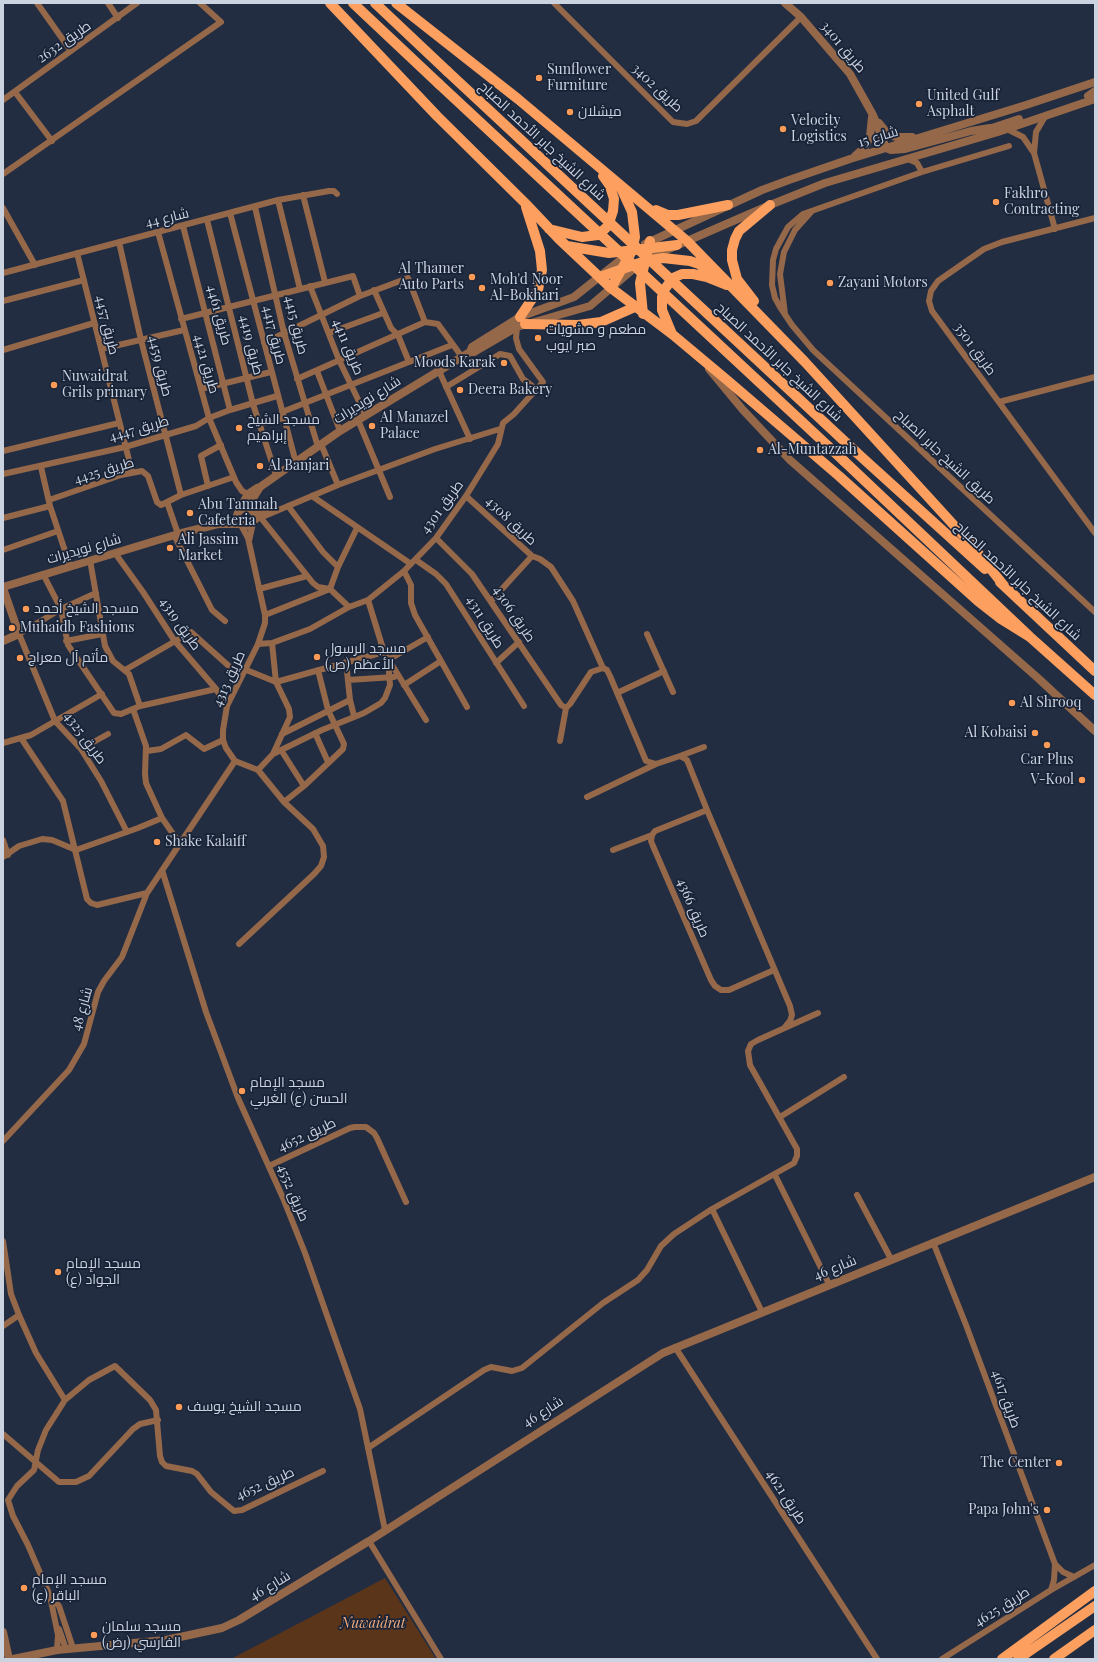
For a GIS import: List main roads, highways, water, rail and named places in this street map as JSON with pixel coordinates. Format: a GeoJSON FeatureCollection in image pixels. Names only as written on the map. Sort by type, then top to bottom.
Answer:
{"type":"FeatureCollection","features":[{"type":"Feature","properties":{"kind":"main road"},"geometry":{"type":"LineString","coordinates":[[330,3],[436,116],[525,203],[549,229],[611,288],[643,314],[672,334],[839,476],[978,601],[1001,619],[1030,637]]}},
{"type":"Feature","properties":{"kind":"main road"},"geometry":{"type":"LineString","coordinates":[[353,3],[844,461],[1030,637],[1095,695]]}},
{"type":"Feature","properties":{"kind":"main road","name":"شارع الشيخ جابر الأحمد الصباح"},"geometry":{"type":"LineString","coordinates":[[375,3],[856,452],[1095,671]]}},
{"type":"Feature","properties":{"kind":"main road","name":"شارع الشيخ جابر الأحمد الصباح"},"geometry":{"type":"LineString","coordinates":[[396,3],[518,99],[596,166]]}},
{"type":"Feature","properties":{"kind":"main road"},"geometry":{"type":"LineString","coordinates":[[596,166],[674,229],[728,285],[761,315],[971,544],[1005,587]]}},
{"type":"Feature","properties":{"kind":"main road"},"geometry":{"type":"LineString","coordinates":[[549,229],[582,238],[598,235],[608,226],[613,211],[614,199],[610,186],[596,166]]}},
{"type":"Feature","properties":{"kind":"main road"},"geometry":{"type":"LineString","coordinates":[[611,288],[632,251],[635,237],[635,225],[626,199],[618,184]]}},
{"type":"Feature","properties":{"kind":"main road"},"geometry":{"type":"LineString","coordinates":[[635,197],[658,211],[668,215],[678,215],[728,206]]}},
{"type":"Feature","properties":{"kind":"main road"},"geometry":{"type":"LineString","coordinates":[[525,203],[540,251],[542,270],[538,290],[521,323],[578,326],[601,322],[635,307]]}},
{"type":"Feature","properties":{"kind":"main road"},"geometry":{"type":"LineString","coordinates":[[770,205],[739,231],[732,250],[734,267],[737,279],[743,288],[778,327],[805,362]]}},
{"type":"Feature","properties":{"kind":"main road"},"geometry":{"type":"LineString","coordinates":[[567,246],[609,253],[632,251],[649,245],[677,245]]}},
{"type":"Feature","properties":{"kind":"main road"},"geometry":{"type":"LineString","coordinates":[[643,314],[640,290],[644,261],[649,245]]}},
{"type":"Feature","properties":{"kind":"main road"},"geometry":{"type":"LineString","coordinates":[[600,277],[644,261],[671,258],[699,264],[728,285]]}},
{"type":"Feature","properties":{"kind":"main road"},"geometry":{"type":"LineString","coordinates":[[672,334],[662,310],[662,297],[664,290],[673,278],[682,274],[693,274],[708,277],[728,285]]}},
{"type":"Feature","properties":{"kind":"main road"},"geometry":{"type":"LineString","coordinates":[[1002,1659],[1095,1592]]}},
{"type":"Feature","properties":{"kind":"main road"},"geometry":{"type":"LineString","coordinates":[[1018,1659],[1095,1606]]}},
{"type":"Feature","properties":{"kind":"main road"},"geometry":{"type":"LineString","coordinates":[[1054,1659],[1095,1630]]}},
{"type":"Feature","properties":{"kind":"main road"},"geometry":{"type":"LineString","coordinates":[[1058,1659],[1095,1638]]}},
{"type":"Feature","properties":{"kind":"place","name":"Sunflower Furniture"},"geometry":{"type":"Point","coordinates":[539,78]}},
{"type":"Feature","properties":{"kind":"place","name":"United Gulf Asphalt"},"geometry":{"type":"Point","coordinates":[919,104]}},
{"type":"Feature","properties":{"kind":"place","name":"ميشلان"},"geometry":{"type":"Point","coordinates":[570,112]}},
{"type":"Feature","properties":{"kind":"place","name":"Velocity Logistics"},"geometry":{"type":"Point","coordinates":[783,129]}},
{"type":"Feature","properties":{"kind":"place","name":"Fakhro Contracting"},"geometry":{"type":"Point","coordinates":[996,202]}},
{"type":"Feature","properties":{"kind":"place","name":"Al Thamer Auto Parts"},"geometry":{"type":"Point","coordinates":[472,277]}},
{"type":"Feature","properties":{"kind":"place","name":"Zayani Motors"},"geometry":{"type":"Point","coordinates":[830,283]}},
{"type":"Feature","properties":{"kind":"place","name":"Moh'd Noor Al-Bokhari"},"geometry":{"type":"Point","coordinates":[482,288]}},
{"type":"Feature","properties":{"kind":"place","name":"مطعم و مشويات صبر ايوب"},"geometry":{"type":"Point","coordinates":[538,338]}},
{"type":"Feature","properties":{"kind":"place","name":"Moods Karak"},"geometry":{"type":"Point","coordinates":[504,363]}},
{"type":"Feature","properties":{"kind":"place","name":"Nuwaidrat Grils primary"},"geometry":{"type":"Point","coordinates":[54,385]}},
{"type":"Feature","properties":{"kind":"place","name":"Deera Bakery"},"geometry":{"type":"Point","coordinates":[460,390]}},
{"type":"Feature","properties":{"kind":"place","name":"Al Manazel Palace"},"geometry":{"type":"Point","coordinates":[372,426]}},
{"type":"Feature","properties":{"kind":"place","name":"مسجد الشيخ إبراهيم"},"geometry":{"type":"Point","coordinates":[239,428]}},
{"type":"Feature","properties":{"kind":"place","name":"Al-Muntazzah"},"geometry":{"type":"Point","coordinates":[760,450]}},
{"type":"Feature","properties":{"kind":"place","name":"Al Banjari"},"geometry":{"type":"Point","coordinates":[260,466]}},
{"type":"Feature","properties":{"kind":"place","name":"Abu Tamnah Cafeteria"},"geometry":{"type":"Point","coordinates":[190,513]}},
{"type":"Feature","properties":{"kind":"place","name":"Ali Jassim Market"},"geometry":{"type":"Point","coordinates":[170,548]}},
{"type":"Feature","properties":{"kind":"place","name":"مسجد الشيخ أحمد"},"geometry":{"type":"Point","coordinates":[26,609]}},
{"type":"Feature","properties":{"kind":"place","name":"Muhaidb Fashions"},"geometry":{"type":"Point","coordinates":[12,628]}},
{"type":"Feature","properties":{"kind":"place","name":"مسجد الرسول الأعظم (ص)"},"geometry":{"type":"Point","coordinates":[317,657]}},
{"type":"Feature","properties":{"kind":"place","name":"مأتم آل معراج"},"geometry":{"type":"Point","coordinates":[20,658]}},
{"type":"Feature","properties":{"kind":"place","name":"Al Shrooq"},"geometry":{"type":"Point","coordinates":[1012,703]}},
{"type":"Feature","properties":{"kind":"place","name":"Al Kobaisi"},"geometry":{"type":"Point","coordinates":[1035,733]}},
{"type":"Feature","properties":{"kind":"place","name":"Car Plus"},"geometry":{"type":"Point","coordinates":[1047,745]}},
{"type":"Feature","properties":{"kind":"place","name":"V-Kool"},"geometry":{"type":"Point","coordinates":[1082,780]}},
{"type":"Feature","properties":{"kind":"place","name":"Shake Kalaiff"},"geometry":{"type":"Point","coordinates":[157,842]}},
{"type":"Feature","properties":{"kind":"place","name":"مسجد الإمام الحسن (ع) الغربي"},"geometry":{"type":"Point","coordinates":[242,1091]}},
{"type":"Feature","properties":{"kind":"place","name":"مسجد الإمام الجواد (ع)"},"geometry":{"type":"Point","coordinates":[58,1272]}},
{"type":"Feature","properties":{"kind":"place","name":"مسجد الشيخ يوسف"},"geometry":{"type":"Point","coordinates":[179,1407]}},
{"type":"Feature","properties":{"kind":"place","name":"The Center"},"geometry":{"type":"Point","coordinates":[1059,1463]}},
{"type":"Feature","properties":{"kind":"place","name":"Papa John's"},"geometry":{"type":"Point","coordinates":[1047,1510]}},
{"type":"Feature","properties":{"kind":"place","name":"مسجد الإمام الباقر (ع)"},"geometry":{"type":"Point","coordinates":[24,1588]}},
{"type":"Feature","properties":{"kind":"place","name":"مسجد سلمان الفارسي (رض)"},"geometry":{"type":"Point","coordinates":[94,1635]}},
{"type":"Feature","properties":{"kind":"park label","name":"Nuwaidrat"},"geometry":{"type":"Point","coordinates":[373,1624]}}]}
